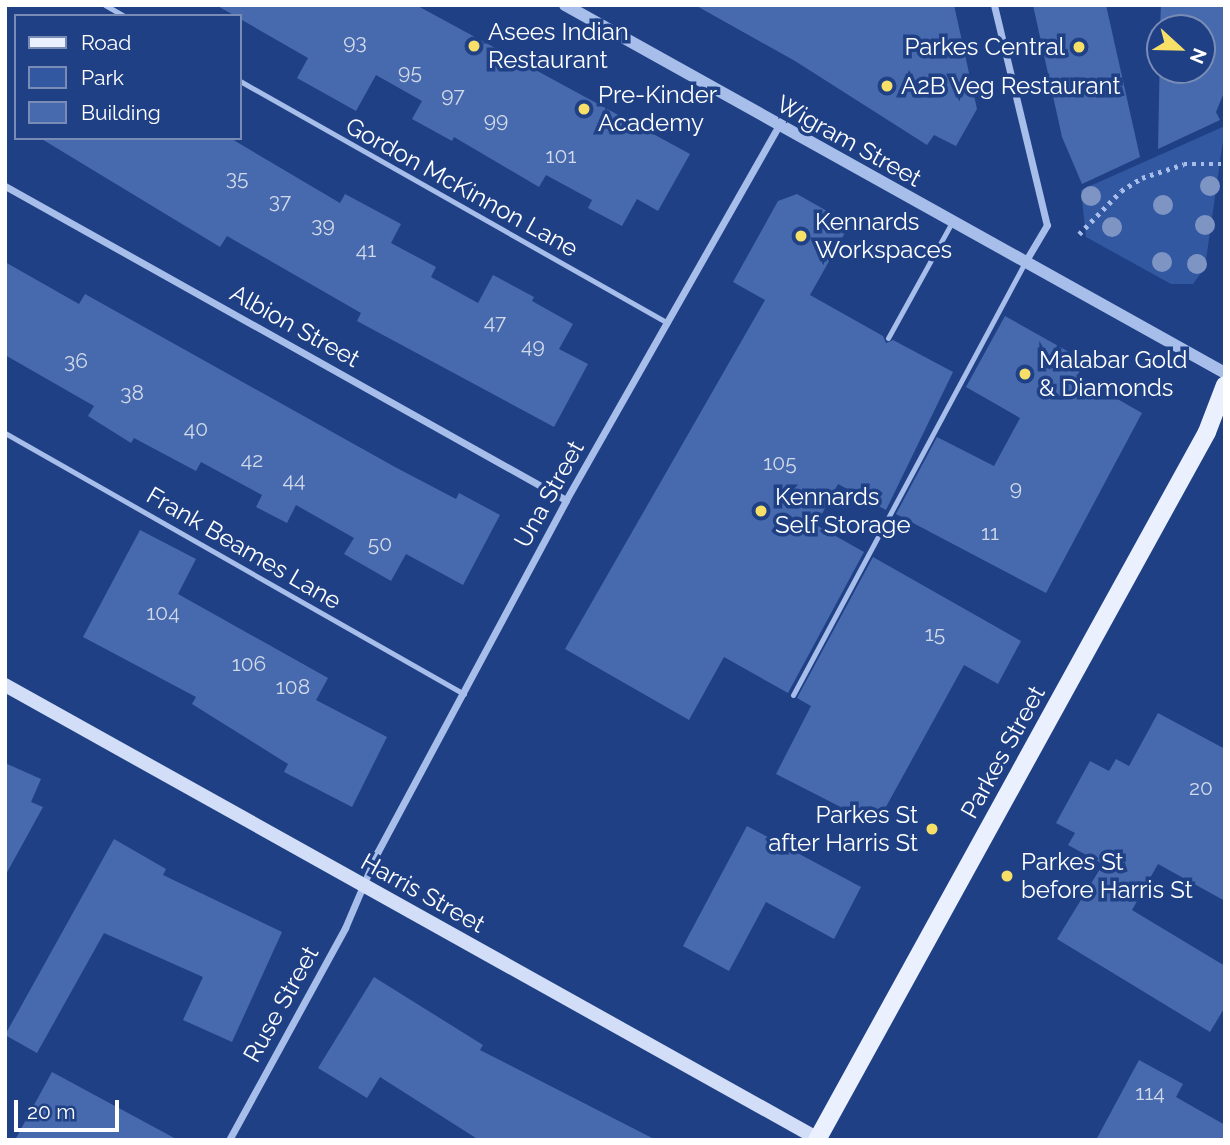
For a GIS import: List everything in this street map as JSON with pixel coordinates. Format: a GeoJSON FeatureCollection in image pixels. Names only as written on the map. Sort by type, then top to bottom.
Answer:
{"type":"FeatureCollection","features":[{"type":"Feature","properties":{"kind":"main road","name":"Parkes Street"},"geometry":{"type":"LineString","coordinates":[[818,1139],[1207,432],[1225,385]]}},
{"type":"Feature","properties":{"kind":"main road","name":"Harris Street"},"geometry":{"type":"LineString","coordinates":[[5,685],[818,1139]]}},
{"type":"Feature","properties":{"kind":"street","name":"Wigram Street"},"geometry":{"type":"LineString","coordinates":[[565,5],[1225,373]]}},
{"type":"Feature","properties":{"kind":"street"},"geometry":{"type":"LineString","coordinates":[[994,5],[1047,225],[1025,262]]}},
{"type":"Feature","properties":{"kind":"street","name":"Una Street"},"geometry":{"type":"LineString","coordinates":[[366,887],[377,853],[566,500],[779,125]]}},
{"type":"Feature","properties":{"kind":"street","name":"Albion Street"},"geometry":{"type":"LineString","coordinates":[[5,186],[566,500]]}},
{"type":"Feature","properties":{"kind":"street","name":"Ruse Street"},"geometry":{"type":"LineString","coordinates":[[229,1140],[366,887]]}},
{"type":"Feature","properties":{"kind":"lane"},"geometry":{"type":"LineString","coordinates":[[105,5],[121,14]]}},
{"type":"Feature","properties":{"kind":"lane","name":"Gordon McKinnon Lane"},"geometry":{"type":"LineString","coordinates":[[242,82],[667,323]]}},
{"type":"Feature","properties":{"kind":"lane"},"geometry":{"type":"LineString","coordinates":[[888,338],[952,222]]}},
{"type":"Feature","properties":{"kind":"lane"},"geometry":{"type":"LineString","coordinates":[[793,695],[1025,262]]}},
{"type":"Feature","properties":{"kind":"lane","name":"Frank Beames Lane"},"geometry":{"type":"LineString","coordinates":[[5,433],[464,694]]}},
{"type":"Feature","properties":{"kind":"path"},"geometry":{"type":"LineString","coordinates":[[1079,234],[1121,191],[1142,178],[1184,164],[1225,164]]}},
{"type":"Feature","properties":{"kind":"green space"},"geometry":{"type":"Polygon","coordinates":[[[1225,126],[1205,267],[1193,284],[1171,284],[1086,237],[1081,190],[1225,126]]]}},
{"type":"Feature","properties":{"kind":"building"},"geometry":{"type":"Polygon","coordinates":[[[216,5],[416,5],[690,154],[658,211],[637,199],[622,226],[588,208],[592,200],[546,175],[539,187],[454,137],[452,141],[412,119],[422,101],[376,75],[356,111],[297,78],[308,58],[242,20],[242,14],[232,14],[216,5]]]}},
{"type":"Feature","properties":{"kind":"building"},"geometry":{"type":"Polygon","coordinates":[[[695,5],[954,5],[977,109],[956,146],[934,135],[927,145],[795,61],[695,5]]]}},
{"type":"Feature","properties":{"kind":"building"},"geometry":{"type":"Polygon","coordinates":[[[1033,5],[1106,5],[1140,157],[1082,184],[1062,137],[1033,5]]]}},
{"type":"Feature","properties":{"kind":"building"},"geometry":{"type":"Polygon","coordinates":[[[1161,5],[1225,5],[1225,90],[1216,112],[1220,120],[1158,149],[1159,84],[1216,84],[1216,14],[1161,14],[1161,5]]]}},
{"type":"Feature","properties":{"kind":"building"},"geometry":{"type":"Polygon","coordinates":[[[43,140],[233,140],[340,203],[345,194],[401,224],[391,243],[436,267],[431,277],[478,303],[493,275],[534,297],[532,301],[573,324],[559,349],[588,364],[554,427],[357,321],[361,313],[227,236],[220,247],[43,140]]]}},
{"type":"Feature","properties":{"kind":"building","name":"Kennards Self Storage"},"geometry":{"type":"Polygon","coordinates":[[[797,194],[850,224],[810,295],[883,336],[886,343],[893,340],[953,372],[886,510],[838,484],[816,525],[864,552],[788,693],[724,657],[689,720],[565,649],[765,300],[733,282],[778,201],[797,194]]]}},
{"type":"Feature","properties":{"kind":"building"},"geometry":{"type":"Polygon","coordinates":[[[5,262],[79,304],[85,294],[395,467],[456,499],[459,493],[500,515],[463,585],[406,554],[391,581],[344,554],[354,538],[296,505],[287,523],[256,507],[262,495],[201,462],[196,471],[134,438],[131,443],[88,416],[94,406],[5,355],[5,262]]]}},
{"type":"Feature","properties":{"kind":"building"},"geometry":{"type":"Polygon","coordinates":[[[1005,316],[1085,361],[1077,376],[1142,413],[1046,593],[896,514],[937,437],[994,466],[1020,418],[966,387],[1005,316]]]}},
{"type":"Feature","properties":{"kind":"building"},"geometry":{"type":"Polygon","coordinates":[[[140,530],[196,559],[178,594],[328,678],[316,700],[387,737],[352,807],[284,772],[288,764],[192,704],[196,697],[83,637],[140,530]]]}},
{"type":"Feature","properties":{"kind":"building"},"geometry":{"type":"Polygon","coordinates":[[[873,557],[1021,641],[998,684],[964,665],[876,825],[776,774],[811,706],[797,698],[873,557]]]}},
{"type":"Feature","properties":{"kind":"building"},"geometry":{"type":"Polygon","coordinates":[[[1158,713],[1225,749],[1225,901],[1158,864],[1132,910],[1225,966],[1225,1007],[1210,1032],[1057,939],[1103,864],[1068,845],[1075,833],[1056,823],[1090,761],[1109,771],[1116,759],[1129,766],[1158,713]]]}},
{"type":"Feature","properties":{"kind":"building"},"geometry":{"type":"Polygon","coordinates":[[[5,763],[41,779],[31,802],[43,807],[5,876],[5,763]]]}},
{"type":"Feature","properties":{"kind":"building"},"geometry":{"type":"Polygon","coordinates":[[[747,826],[861,887],[834,939],[766,902],[729,971],[683,946],[747,826]]]}},
{"type":"Feature","properties":{"kind":"building"},"geometry":{"type":"Polygon","coordinates":[[[114,839],[166,869],[163,875],[282,932],[232,1042],[183,1020],[203,977],[104,933],[37,1053],[5,1035],[114,839]]]}},
{"type":"Feature","properties":{"kind":"building"},"geometry":{"type":"Polygon","coordinates":[[[374,977],[483,1045],[480,1050],[656,1140],[479,1140],[380,1077],[367,1098],[318,1068],[374,977]]]}},
{"type":"Feature","properties":{"kind":"building"},"geometry":{"type":"Polygon","coordinates":[[[1139,1060],[1183,1084],[1176,1097],[1225,1125],[1225,1140],[1096,1140],[1139,1060]]]}},
{"type":"Feature","properties":{"kind":"building"},"geometry":{"type":"Polygon","coordinates":[[[52,1072],[178,1140],[15,1140],[52,1072]]]}},
{"type":"Feature","properties":{"kind":"place","name":"Asees Indian Restaurant"},"geometry":{"type":"Point","coordinates":[474,46]}},
{"type":"Feature","properties":{"kind":"place","name":"Parkes Central"},"geometry":{"type":"Point","coordinates":[1079,47]}},
{"type":"Feature","properties":{"kind":"place","name":"A2B Veg Restaurant"},"geometry":{"type":"Point","coordinates":[887,86]}},
{"type":"Feature","properties":{"kind":"place","name":"Pre-Kinder Academy"},"geometry":{"type":"Point","coordinates":[584,109]}},
{"type":"Feature","properties":{"kind":"place","name":"Kennards Workspaces"},"geometry":{"type":"Point","coordinates":[801,236]}},
{"type":"Feature","properties":{"kind":"place","name":"Malabar Gold & Diamonds"},"geometry":{"type":"Point","coordinates":[1025,374]}},
{"type":"Feature","properties":{"kind":"place","name":"Kennards Self Storage"},"geometry":{"type":"Point","coordinates":[761,511]}},
{"type":"Feature","properties":{"kind":"place","name":"Parkes St after Harris St"},"geometry":{"type":"Point","coordinates":[932,829]}},
{"type":"Feature","properties":{"kind":"place","name":"Parkes St before Harris St"},"geometry":{"type":"Point","coordinates":[1007,876]}}]}
